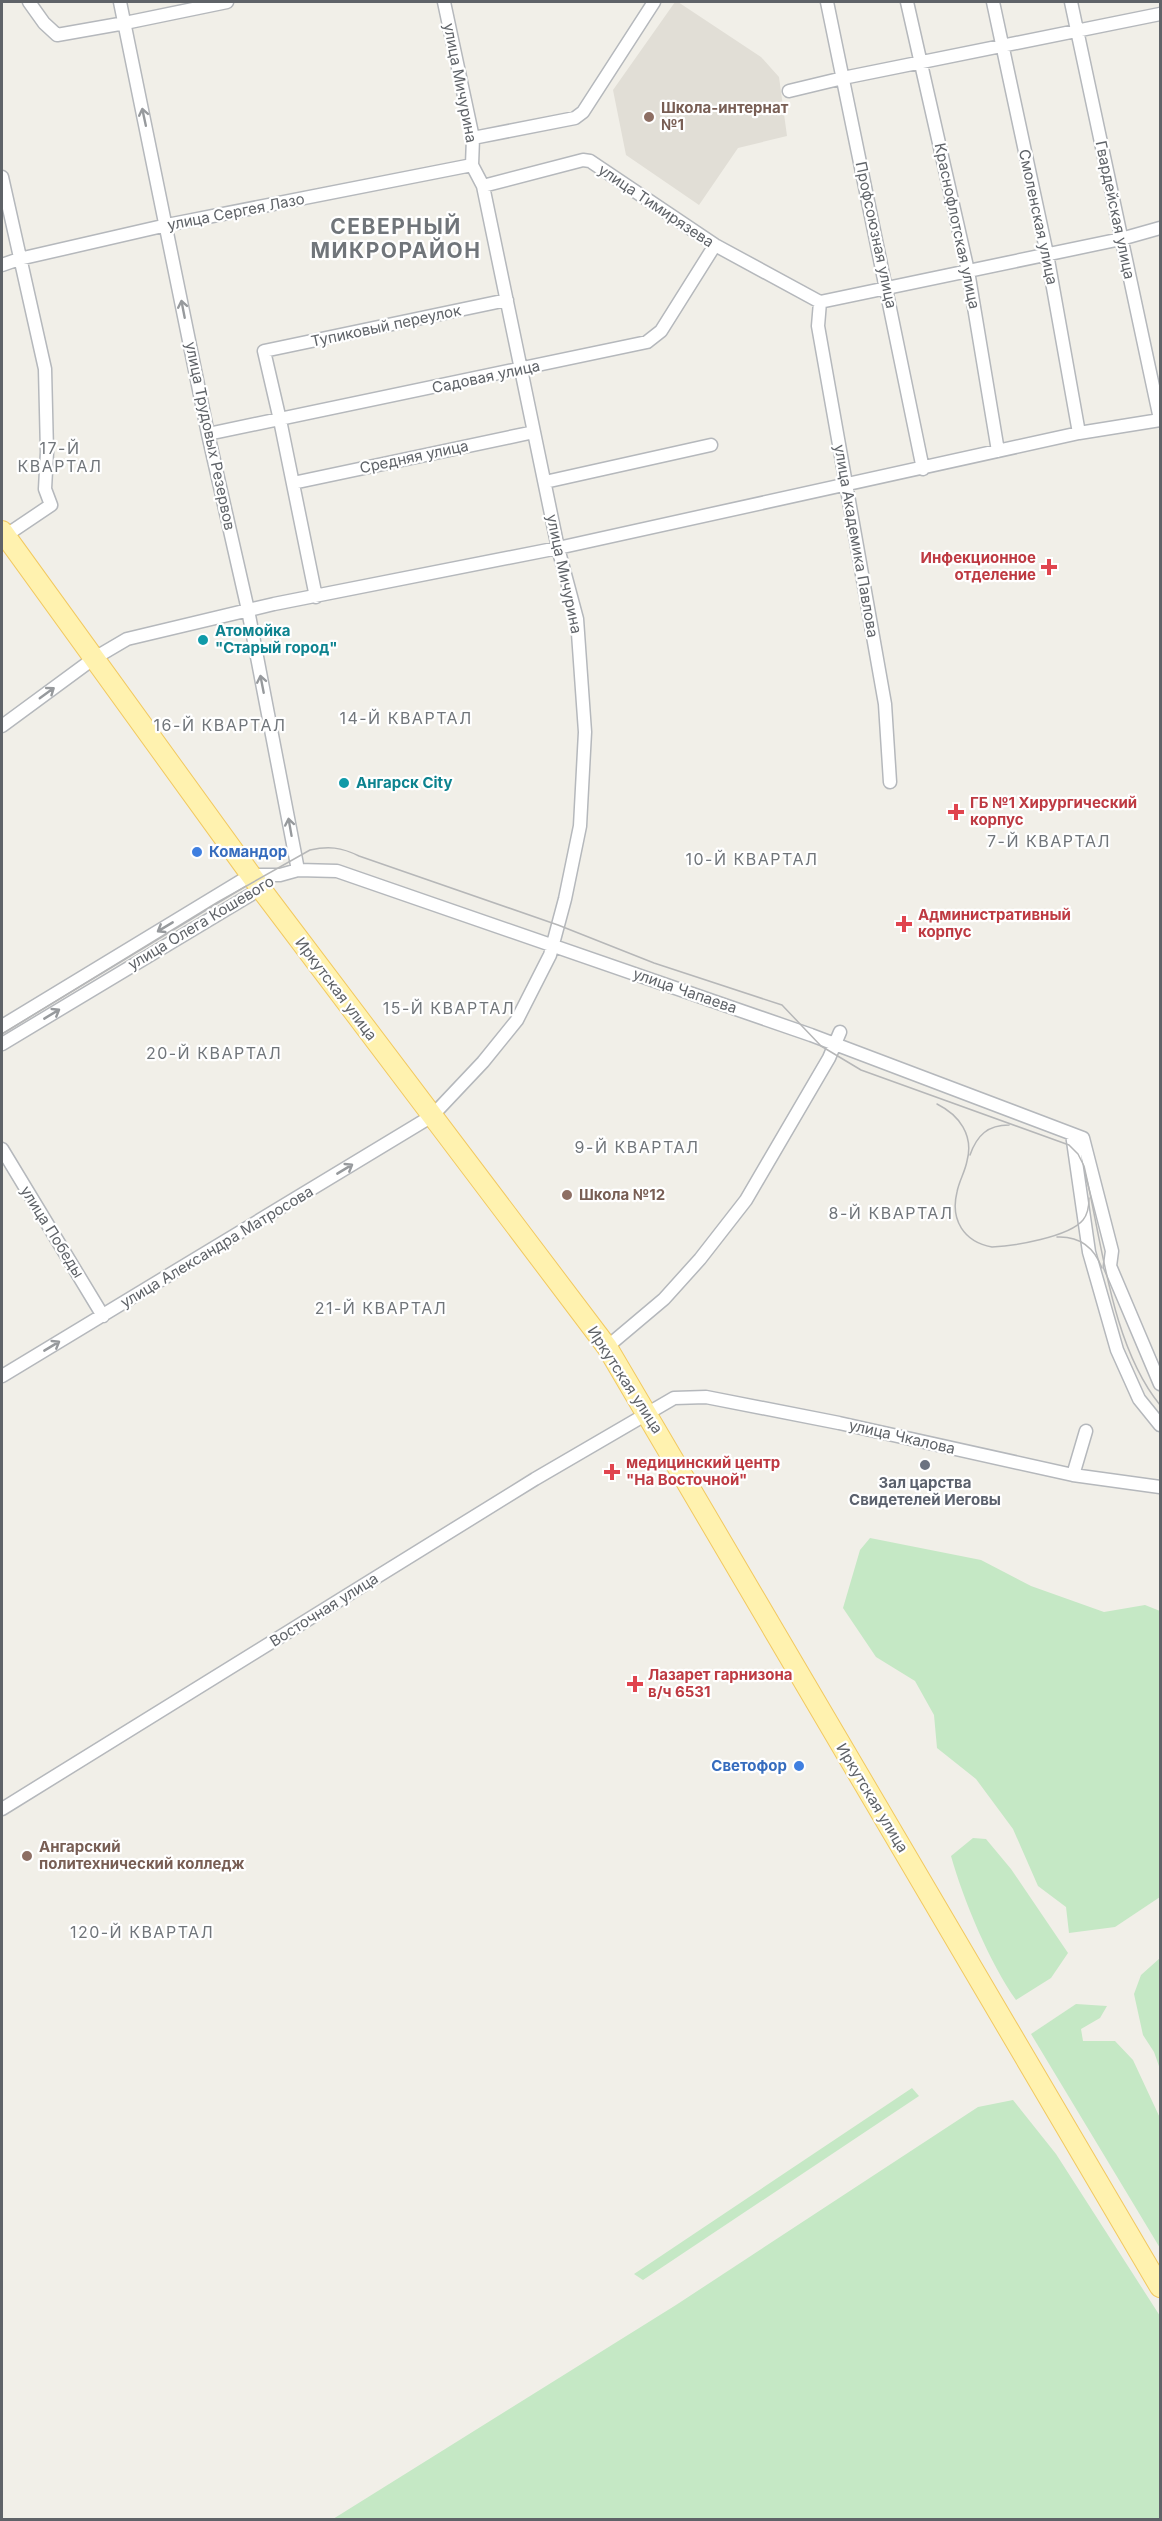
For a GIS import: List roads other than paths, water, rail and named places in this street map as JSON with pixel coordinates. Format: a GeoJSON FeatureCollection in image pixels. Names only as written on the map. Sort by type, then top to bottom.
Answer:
{"type":"FeatureCollection","features":[{"type":"Feature","properties":{"kind":"main road","name":"Иркутская улица"},"geometry":{"type":"LineString","coordinates":[[3,533],[256,882],[607,1347],[827,1724],[1161,2287]]}},
{"type":"Feature","properties":{"kind":"street"},"geometry":{"type":"LineString","coordinates":[[29,2],[57,35],[125,23],[192,5],[227,2]]}},
{"type":"Feature","properties":{"kind":"street","name":"улица Трудовых Резервов"},"geometry":{"type":"LineString","coordinates":[[120,2],[208,434],[248,610],[298,870]]}},
{"type":"Feature","properties":{"kind":"street","name":"улица Мичурина"},"geometry":{"type":"LineString","coordinates":[[432,1116],[483,1062],[517,1020],[550,955],[580,826],[585,732],[577,619],[558,548],[483,186],[472,165],[473,138],[444,2]]}},
{"type":"Feature","properties":{"kind":"street"},"geometry":{"type":"LineString","coordinates":[[473,138],[575,118],[583,112],[654,2]]}},
{"type":"Feature","properties":{"kind":"street","name":"Профсоюзная улица"},"geometry":{"type":"LineString","coordinates":[[826,2],[923,469]]}},
{"type":"Feature","properties":{"kind":"street","name":"Краснофлотская улица"},"geometry":{"type":"LineString","coordinates":[[907,2],[968,271],[998,451]]}},
{"type":"Feature","properties":{"kind":"street","name":"Смоленская улица"},"geometry":{"type":"LineString","coordinates":[[993,2],[1047,254],[1079,433]]}},
{"type":"Feature","properties":{"kind":"street","name":"Гвардейская улица"},"geometry":{"type":"LineString","coordinates":[[1071,2],[1161,419]]}},
{"type":"Feature","properties":{"kind":"street"},"geometry":{"type":"LineString","coordinates":[[789,91],[1002,45],[1160,15],[1157,2]]}},
{"type":"Feature","properties":{"kind":"street","name":"улица Тимирязева"},"geometry":{"type":"LineString","coordinates":[[483,186],[583,160],[590,161],[715,245],[820,302]]}},
{"type":"Feature","properties":{"kind":"street","name":"улица Сергея Лазо"},"geometry":{"type":"LineString","coordinates":[[2,265],[19,259],[167,225],[472,165]]}},
{"type":"Feature","properties":{"kind":"street"},"geometry":{"type":"LineString","coordinates":[[2,177],[45,369],[47,452],[45,489],[51,505],[3,533]]}},
{"type":"Feature","properties":{"kind":"street"},"geometry":{"type":"LineString","coordinates":[[820,302],[1121,239],[1161,228]]}},
{"type":"Feature","properties":{"kind":"street","name":"Садовая улица"},"geometry":{"type":"LineString","coordinates":[[208,434],[647,342],[661,331],[715,245]]}},
{"type":"Feature","properties":{"kind":"street","name":"Тупиковый переулок"},"geometry":{"type":"LineString","coordinates":[[280,420],[264,351],[507,300]]}},
{"type":"Feature","properties":{"kind":"street","name":"улица Академика Павлова"},"geometry":{"type":"LineString","coordinates":[[820,302],[818,326],[885,704],[890,782]]}},
{"type":"Feature","properties":{"kind":"street"},"geometry":{"type":"LineString","coordinates":[[2,726],[93,659],[127,639],[248,610],[558,548],[1079,433],[1161,419]]}},
{"type":"Feature","properties":{"kind":"street"},"geometry":{"type":"LineString","coordinates":[[280,420],[316,597]]}},
{"type":"Feature","properties":{"kind":"street","name":"Средняя улица"},"geometry":{"type":"LineString","coordinates":[[293,483],[534,432]]}},
{"type":"Feature","properties":{"kind":"street"},"geometry":{"type":"LineString","coordinates":[[545,482],[711,445]]}},
{"type":"Feature","properties":{"kind":"street","name":"улица Чапаева"},"geometry":{"type":"LineString","coordinates":[[280,875],[298,870],[337,871],[835,1044],[1078,1136]]}},
{"type":"Feature","properties":{"kind":"street","name":"улица Олега Кошевого"},"geometry":{"type":"LineString","coordinates":[[2,1026],[256,882],[280,875]]}},
{"type":"Feature","properties":{"kind":"street","name":"улица Олега Кошевого"},"geometry":{"type":"LineString","coordinates":[[2,1044],[256,882]]}},
{"type":"Feature","properties":{"kind":"street"},"geometry":{"type":"LineString","coordinates":[[607,1347],[664,1299],[700,1259],[746,1200],[840,1032]]}},
{"type":"Feature","properties":{"kind":"street","name":"улица Александра Матросова"},"geometry":{"type":"LineString","coordinates":[[2,1376],[432,1116]]}},
{"type":"Feature","properties":{"kind":"street"},"geometry":{"type":"LineString","coordinates":[[1078,1136],[1112,1251],[1110,1266],[1161,1384]]}},
{"type":"Feature","properties":{"kind":"street"},"geometry":{"type":"LineString","coordinates":[[1078,1136],[1089,1252],[1117,1350],[1139,1399],[1161,1425]]}},
{"type":"Feature","properties":{"kind":"street","name":"улица Победы"},"geometry":{"type":"LineString","coordinates":[[2,1149],[103,1316]]}},
{"type":"Feature","properties":{"kind":"street","name":"улица Чкалова"},"geometry":{"type":"LineString","coordinates":[[648,1414],[674,1398],[706,1397],[839,1423],[1073,1475],[1161,1487]]}},
{"type":"Feature","properties":{"kind":"street","name":"Восточная улица"},"geometry":{"type":"LineString","coordinates":[[2,1808],[535,1479],[648,1414]]}},
{"type":"Feature","properties":{"kind":"street"},"geometry":{"type":"LineString","coordinates":[[1073,1475],[1086,1431]]}},
{"type":"Feature","properties":{"kind":"tram line"},"geometry":{"type":"LineString","coordinates":[[2,1034],[218,902],[310,850],[340,849],[558,925],[654,963],[782,1005],[821,1046],[861,1070],[1069,1145],[1078,1154],[1084,1166],[1110,1291],[1119,1323],[1143,1381],[1160,1405]]}},
{"type":"Feature","properties":{"kind":"tram line"},"geometry":{"type":"LineString","coordinates":[[937,1104],[958,1120],[966,1134],[969,1152],[955,1202],[961,1228],[974,1240],[992,1247],[1014,1245],[1054,1236],[1076,1226],[1083,1220],[1088,1210],[1089,1198]]}},
{"type":"Feature","properties":{"kind":"tram line"},"geometry":{"type":"LineString","coordinates":[[970,1155],[984,1132],[1002,1125],[1009,1125]]}},
{"type":"Feature","properties":{"kind":"tram line"},"geometry":{"type":"LineString","coordinates":[[1057,1237],[1072,1238],[1085,1244],[1095,1254],[1102,1268]]}},
{"type":"Feature","properties":{"kind":"place","name":"Школа-интернат №1"},"geometry":{"type":"Point","coordinates":[649,117]}},
{"type":"Feature","properties":{"kind":"place","name":"Инфекционное отделение"},"geometry":{"type":"Point","coordinates":[1049,567]}},
{"type":"Feature","properties":{"kind":"place","name":"Атомойка \"Старый город\""},"geometry":{"type":"Point","coordinates":[203,640]}},
{"type":"Feature","properties":{"kind":"place","name":"Ангарск City"},"geometry":{"type":"Point","coordinates":[344,783]}},
{"type":"Feature","properties":{"kind":"place","name":"ГБ №1 Хирургический корпус"},"geometry":{"type":"Point","coordinates":[956,812]}},
{"type":"Feature","properties":{"kind":"place","name":"Командор"},"geometry":{"type":"Point","coordinates":[197,852]}},
{"type":"Feature","properties":{"kind":"place","name":"Административный корпус"},"geometry":{"type":"Point","coordinates":[904,924]}},
{"type":"Feature","properties":{"kind":"place","name":"Школа №12"},"geometry":{"type":"Point","coordinates":[567,1195]}},
{"type":"Feature","properties":{"kind":"place","name":"Зал царства Свидетелей Иеговы"},"geometry":{"type":"Point","coordinates":[925,1465]}},
{"type":"Feature","properties":{"kind":"place","name":"медицинский центр \"На Восточной\""},"geometry":{"type":"Point","coordinates":[612,1472]}},
{"type":"Feature","properties":{"kind":"place","name":"Лазарет гарнизона в/ч 6531"},"geometry":{"type":"Point","coordinates":[635,1684]}},
{"type":"Feature","properties":{"kind":"place","name":"Светофор"},"geometry":{"type":"Point","coordinates":[799,1766]}},
{"type":"Feature","properties":{"kind":"place","name":"Ангарский политехнический колледж"},"geometry":{"type":"Point","coordinates":[27,1856]}},
{"type":"Feature","properties":{"kind":"district","name":"СЕВЕРНЫЙ МИКРОРАЙОН"},"geometry":{"type":"Point","coordinates":[396,239]}},
{"type":"Feature","properties":{"kind":"district","name":"17-Й КВАРТАЛ"},"geometry":{"type":"Point","coordinates":[60,457]}},
{"type":"Feature","properties":{"kind":"district","name":"14-Й КВАРТАЛ"},"geometry":{"type":"Point","coordinates":[406,718]}},
{"type":"Feature","properties":{"kind":"district","name":"16-Й КВАРТАЛ"},"geometry":{"type":"Point","coordinates":[220,725]}},
{"type":"Feature","properties":{"kind":"district","name":"7-Й КВАРТАЛ"},"geometry":{"type":"Point","coordinates":[1049,841]}},
{"type":"Feature","properties":{"kind":"district","name":"10-Й КВАРТАЛ"},"geometry":{"type":"Point","coordinates":[752,859]}},
{"type":"Feature","properties":{"kind":"district","name":"15-Й КВАРТАЛ"},"geometry":{"type":"Point","coordinates":[449,1008]}},
{"type":"Feature","properties":{"kind":"district","name":"20-Й КВАРТАЛ"},"geometry":{"type":"Point","coordinates":[214,1053]}},
{"type":"Feature","properties":{"kind":"district","name":"9-Й КВАРТАЛ"},"geometry":{"type":"Point","coordinates":[637,1147]}},
{"type":"Feature","properties":{"kind":"district","name":"8-Й КВАРТАЛ"},"geometry":{"type":"Point","coordinates":[891,1213]}},
{"type":"Feature","properties":{"kind":"district","name":"21-Й КВАРТАЛ"},"geometry":{"type":"Point","coordinates":[381,1308]}},
{"type":"Feature","properties":{"kind":"district","name":"120-Й КВАРТАЛ"},"geometry":{"type":"Point","coordinates":[142,1932]}}]}
